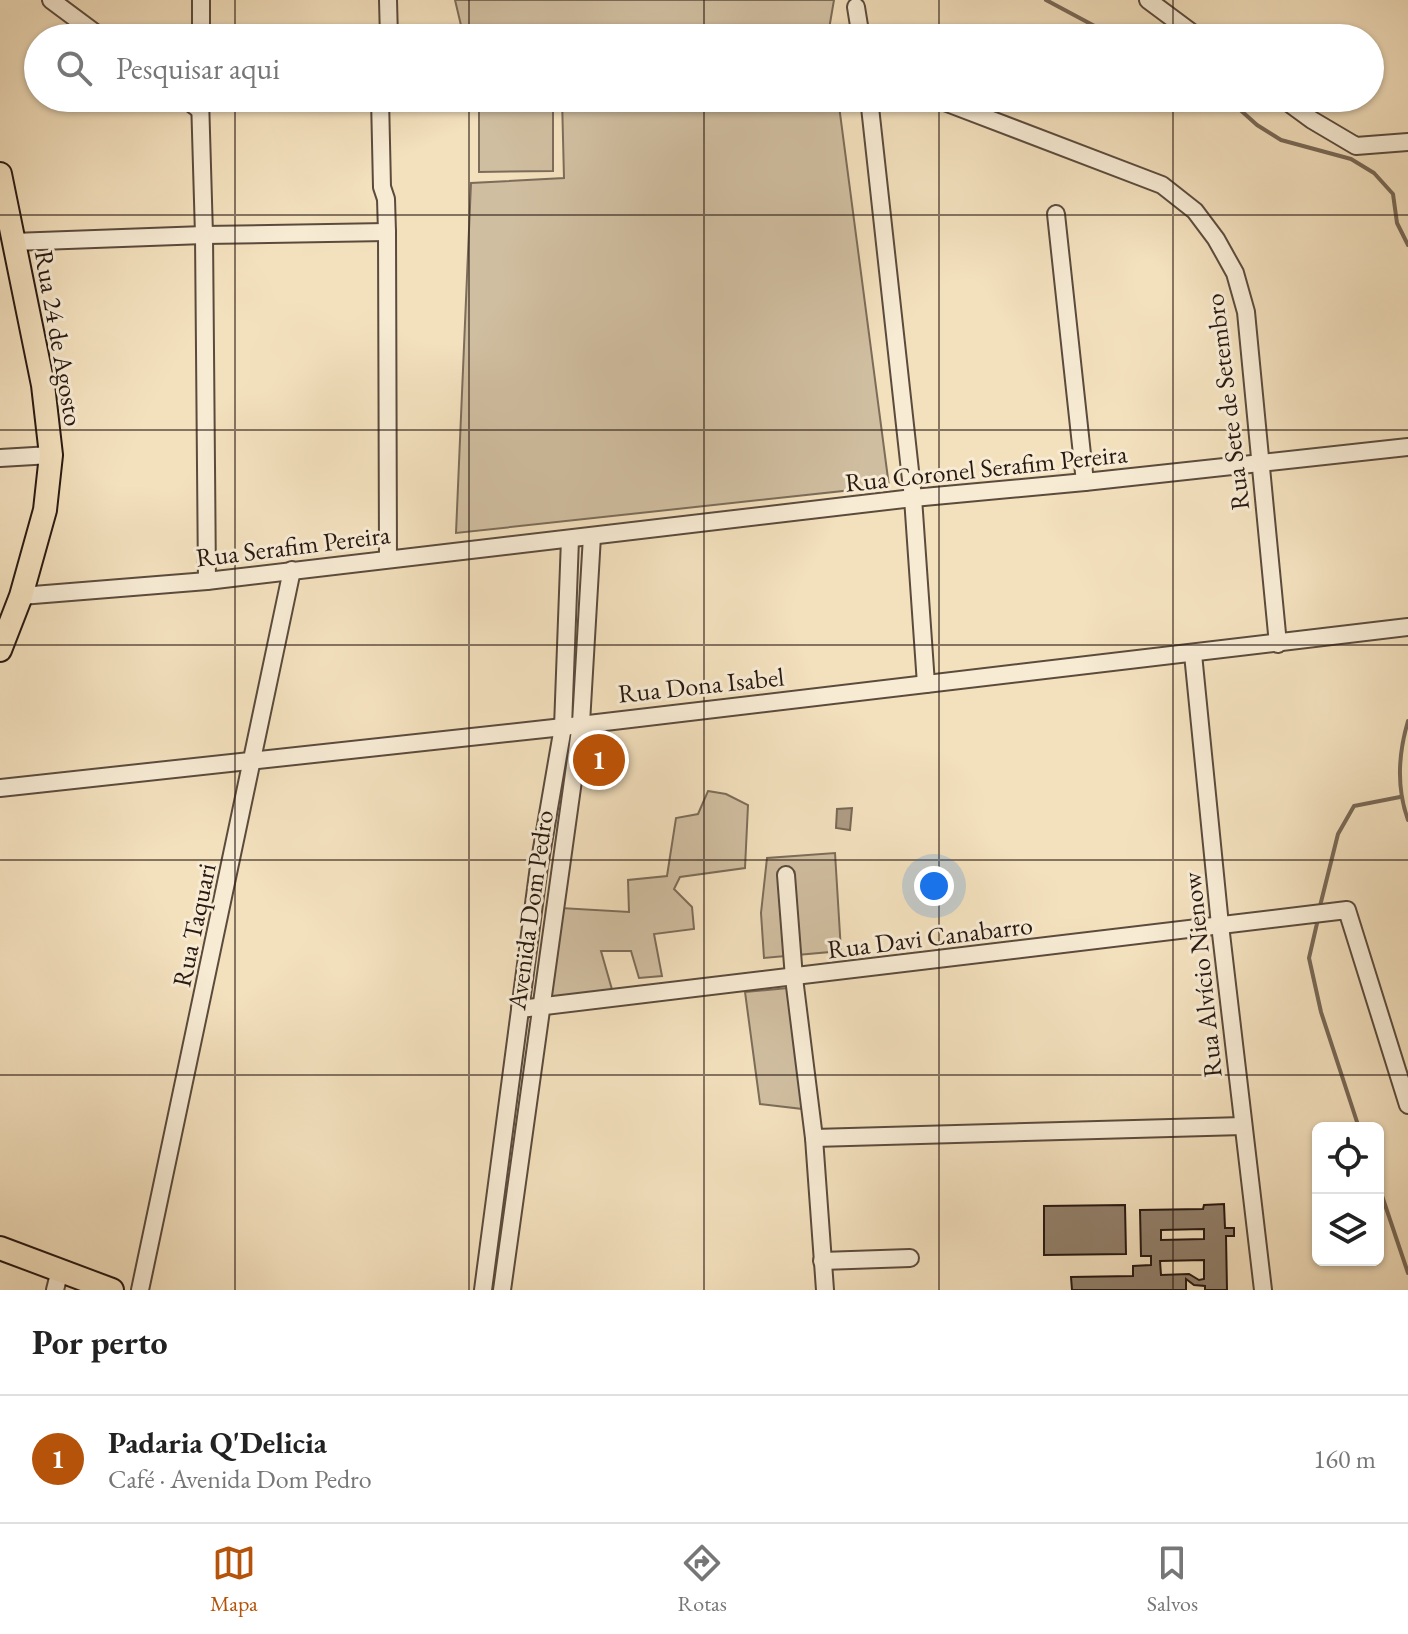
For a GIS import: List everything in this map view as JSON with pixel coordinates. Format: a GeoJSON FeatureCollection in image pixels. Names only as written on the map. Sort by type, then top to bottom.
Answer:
{"type":"FeatureCollection","features":[{"type":"Feature","properties":{"kind":"main road","name":"Rua 24 de Agosto"},"geometry":{"type":"LineString","coordinates":[[0,174],[43,385],[51,455],[45,510],[21,596],[0,650]]}},
{"type":"Feature","properties":{"kind":"main road"},"geometry":{"type":"LineString","coordinates":[[0,1248],[58,1280],[112,1290]]}},
{"type":"Feature","properties":{"kind":"street"},"geometry":{"type":"LineString","coordinates":[[51,0],[83,24]]}},
{"type":"Feature","properties":{"kind":"street"},"geometry":{"type":"LineString","coordinates":[[201,0],[201,24]]}},
{"type":"Feature","properties":{"kind":"street"},"geometry":{"type":"LineString","coordinates":[[377,0],[378,24]]}},
{"type":"Feature","properties":{"kind":"street"},"geometry":{"type":"LineString","coordinates":[[388,0],[389,24]]}},
{"type":"Feature","properties":{"kind":"street"},"geometry":{"type":"LineString","coordinates":[[1148,0],[1180,24]]}},
{"type":"Feature","properties":{"kind":"street"},"geometry":{"type":"LineString","coordinates":[[856,7],[859,24]]}},
{"type":"Feature","properties":{"kind":"street"},"geometry":{"type":"LineString","coordinates":[[200,112],[207,581]]}},
{"type":"Feature","properties":{"kind":"street"},"geometry":{"type":"LineString","coordinates":[[380,112],[382,187],[386,199],[387,232],[388,559]]}},
{"type":"Feature","properties":{"kind":"street"},"geometry":{"type":"LineString","coordinates":[[386,199],[393,186],[390,112]]}},
{"type":"Feature","properties":{"kind":"street"},"geometry":{"type":"LineString","coordinates":[[871,112],[913,498],[926,684]]}},
{"type":"Feature","properties":{"kind":"street","name":"Rua Sete de Setembro"},"geometry":{"type":"LineString","coordinates":[[971,112],[1162,185],[1195,211],[1216,239],[1235,273],[1246,312],[1278,644]]}},
{"type":"Feature","properties":{"kind":"street"},"geometry":{"type":"LineString","coordinates":[[1301,112],[1356,146],[1408,142]]}},
{"type":"Feature","properties":{"kind":"street"},"geometry":{"type":"LineString","coordinates":[[1056,214],[1085,482]]}},
{"type":"Feature","properties":{"kind":"street"},"geometry":{"type":"LineString","coordinates":[[13,242],[387,232]]}},
{"type":"Feature","properties":{"kind":"street","name":"Rua Coronel Serafim Pereira"},"geometry":{"type":"LineString","coordinates":[[570,539],[913,498],[1408,447]]}},
{"type":"Feature","properties":{"kind":"street"},"geometry":{"type":"LineString","coordinates":[[0,458],[51,455]]}},
{"type":"Feature","properties":{"kind":"street","name":"Avenida Dom Pedro"},"geometry":{"type":"LineString","coordinates":[[503,1284],[581,723],[592,536]]}},
{"type":"Feature","properties":{"kind":"street","name":"Rua Serafim Pereira"},"geometry":{"type":"LineString","coordinates":[[21,596],[207,581],[570,539]]}},
{"type":"Feature","properties":{"kind":"street","name":"Avenida Dom Pedro"},"geometry":{"type":"LineString","coordinates":[[484,1283],[539,866],[563,727],[570,539]]}},
{"type":"Feature","properties":{"kind":"street","name":"Rua Taquari"},"geometry":{"type":"LineString","coordinates":[[140,1290],[292,570]]}},
{"type":"Feature","properties":{"kind":"street","name":"Rua Dona Isabel"},"geometry":{"type":"LineString","coordinates":[[0,788],[563,727],[1408,627]]}},
{"type":"Feature","properties":{"kind":"street","name":"Rua Alvício Nienow"},"geometry":{"type":"LineString","coordinates":[[1193,654],[1220,925],[1263,1290]]}},
{"type":"Feature","properties":{"kind":"street"},"geometry":{"type":"LineString","coordinates":[[551,794],[570,796]]}},
{"type":"Feature","properties":{"kind":"street"},"geometry":{"type":"LineString","coordinates":[[539,866],[560,868]]}},
{"type":"Feature","properties":{"kind":"street"},"geometry":{"type":"LineString","coordinates":[[786,875],[794,978],[814,1138],[825,1290]]}},
{"type":"Feature","properties":{"kind":"street","name":"Rua Davi Canabarro"},"geometry":{"type":"LineString","coordinates":[[520,1009],[1338,911],[1408,1105]]}},
{"type":"Feature","properties":{"kind":"street"},"geometry":{"type":"LineString","coordinates":[[530,938],[550,941]]}},
{"type":"Feature","properties":{"kind":"street"},"geometry":{"type":"LineString","coordinates":[[514,1062],[533,1064]]}},
{"type":"Feature","properties":{"kind":"street"},"geometry":{"type":"LineString","coordinates":[[814,1138],[1243,1126]]}},
{"type":"Feature","properties":{"kind":"street"},"geometry":{"type":"LineString","coordinates":[[503,1133],[523,1135]]}},
{"type":"Feature","properties":{"kind":"street"},"geometry":{"type":"LineString","coordinates":[[495,1202],[512,1206]]}},
{"type":"Feature","properties":{"kind":"street"},"geometry":{"type":"LineString","coordinates":[[822,1261],[910,1258]]}},
{"type":"Feature","properties":{"kind":"street"},"geometry":{"type":"LineString","coordinates":[[484,1283],[503,1284]]}},
{"type":"Feature","properties":{"kind":"shaded area"},"geometry":{"type":"Polygon","coordinates":[[[455,0],[834,0],[830,24],[461,24],[455,0]]]}},
{"type":"Feature","properties":{"kind":"shaded area"},"geometry":{"type":"Polygon","coordinates":[[[479,112],[553,112],[553,171],[479,172],[479,112]]]}},
{"type":"Feature","properties":{"kind":"shaded area"},"geometry":{"type":"Polygon","coordinates":[[[562,112],[840,112],[889,486],[456,533],[471,183],[564,178],[562,112]]]}},
{"type":"Feature","properties":{"kind":"shaded area"},"geometry":{"type":"Polygon","coordinates":[[[708,791],[726,794],[748,805],[745,868],[680,877],[674,889],[692,907],[694,929],[654,934],[662,976],[639,978],[631,951],[601,951],[613,993],[542,1002],[561,908],[629,912],[628,880],[667,876],[676,818],[698,814],[708,791]]]}},
{"type":"Feature","properties":{"kind":"shaded area"},"geometry":{"type":"Polygon","coordinates":[[[852,808],[850,830],[836,828],[837,809],[852,808]]]}},
{"type":"Feature","properties":{"kind":"shaded area"},"geometry":{"type":"Polygon","coordinates":[[[835,853],[841,951],[764,958],[761,913],[767,858],[835,853]]]}},
{"type":"Feature","properties":{"kind":"shaded area"},"geometry":{"type":"Polygon","coordinates":[[[788,988],[803,1109],[760,1104],[745,992],[788,988]]]}},
{"type":"Feature","properties":{"kind":"building"},"geometry":{"type":"Polygon","coordinates":[[[1224,1204],[1225,1228],[1234,1228],[1234,1236],[1226,1236],[1227,1290],[1205,1290],[1205,1286],[1194,1285],[1186,1279],[1186,1290],[1072,1290],[1071,1277],[1133,1276],[1133,1266],[1151,1265],[1151,1256],[1141,1256],[1140,1210],[1203,1209],[1204,1205],[1224,1204]],[[1204,1229],[1161,1230],[1161,1240],[1204,1239],[1204,1229]],[[1204,1260],[1160,1261],[1161,1275],[1189,1274],[1199,1280],[1204,1279],[1204,1260]]]}},
{"type":"Feature","properties":{"kind":"building"},"geometry":{"type":"Polygon","coordinates":[[[1125,1205],[1126,1254],[1044,1255],[1044,1206],[1125,1205]]]}},
{"type":"Feature","properties":{"kind":"waterway"},"geometry":{"type":"LineString","coordinates":[[1046,0],[1091,24]]}},
{"type":"Feature","properties":{"kind":"waterway"},"geometry":{"type":"LineString","coordinates":[[1243,112],[1281,140],[1351,159],[1374,173],[1393,194],[1397,223],[1408,245]]}},
{"type":"Feature","properties":{"kind":"waterway"},"geometry":{"type":"LineString","coordinates":[[1408,721],[1400,771],[1408,820]]}},
{"type":"Feature","properties":{"kind":"waterway"},"geometry":{"type":"LineString","coordinates":[[1319,910],[1338,834],[1354,806],[1400,797]]}},
{"type":"Feature","properties":{"kind":"waterway"},"geometry":{"type":"LineString","coordinates":[[1318,919],[1309,958],[1321,1012],[1357,1122]]}},
{"type":"Feature","properties":{"kind":"waterway"},"geometry":{"type":"LineString","coordinates":[[1381,1194],[1408,1273]]}},
{"type":"Feature","properties":{"kind":"place","name":"Padaria Q'Delicia"},"geometry":{"type":"Point","coordinates":[599,760]}}]}
